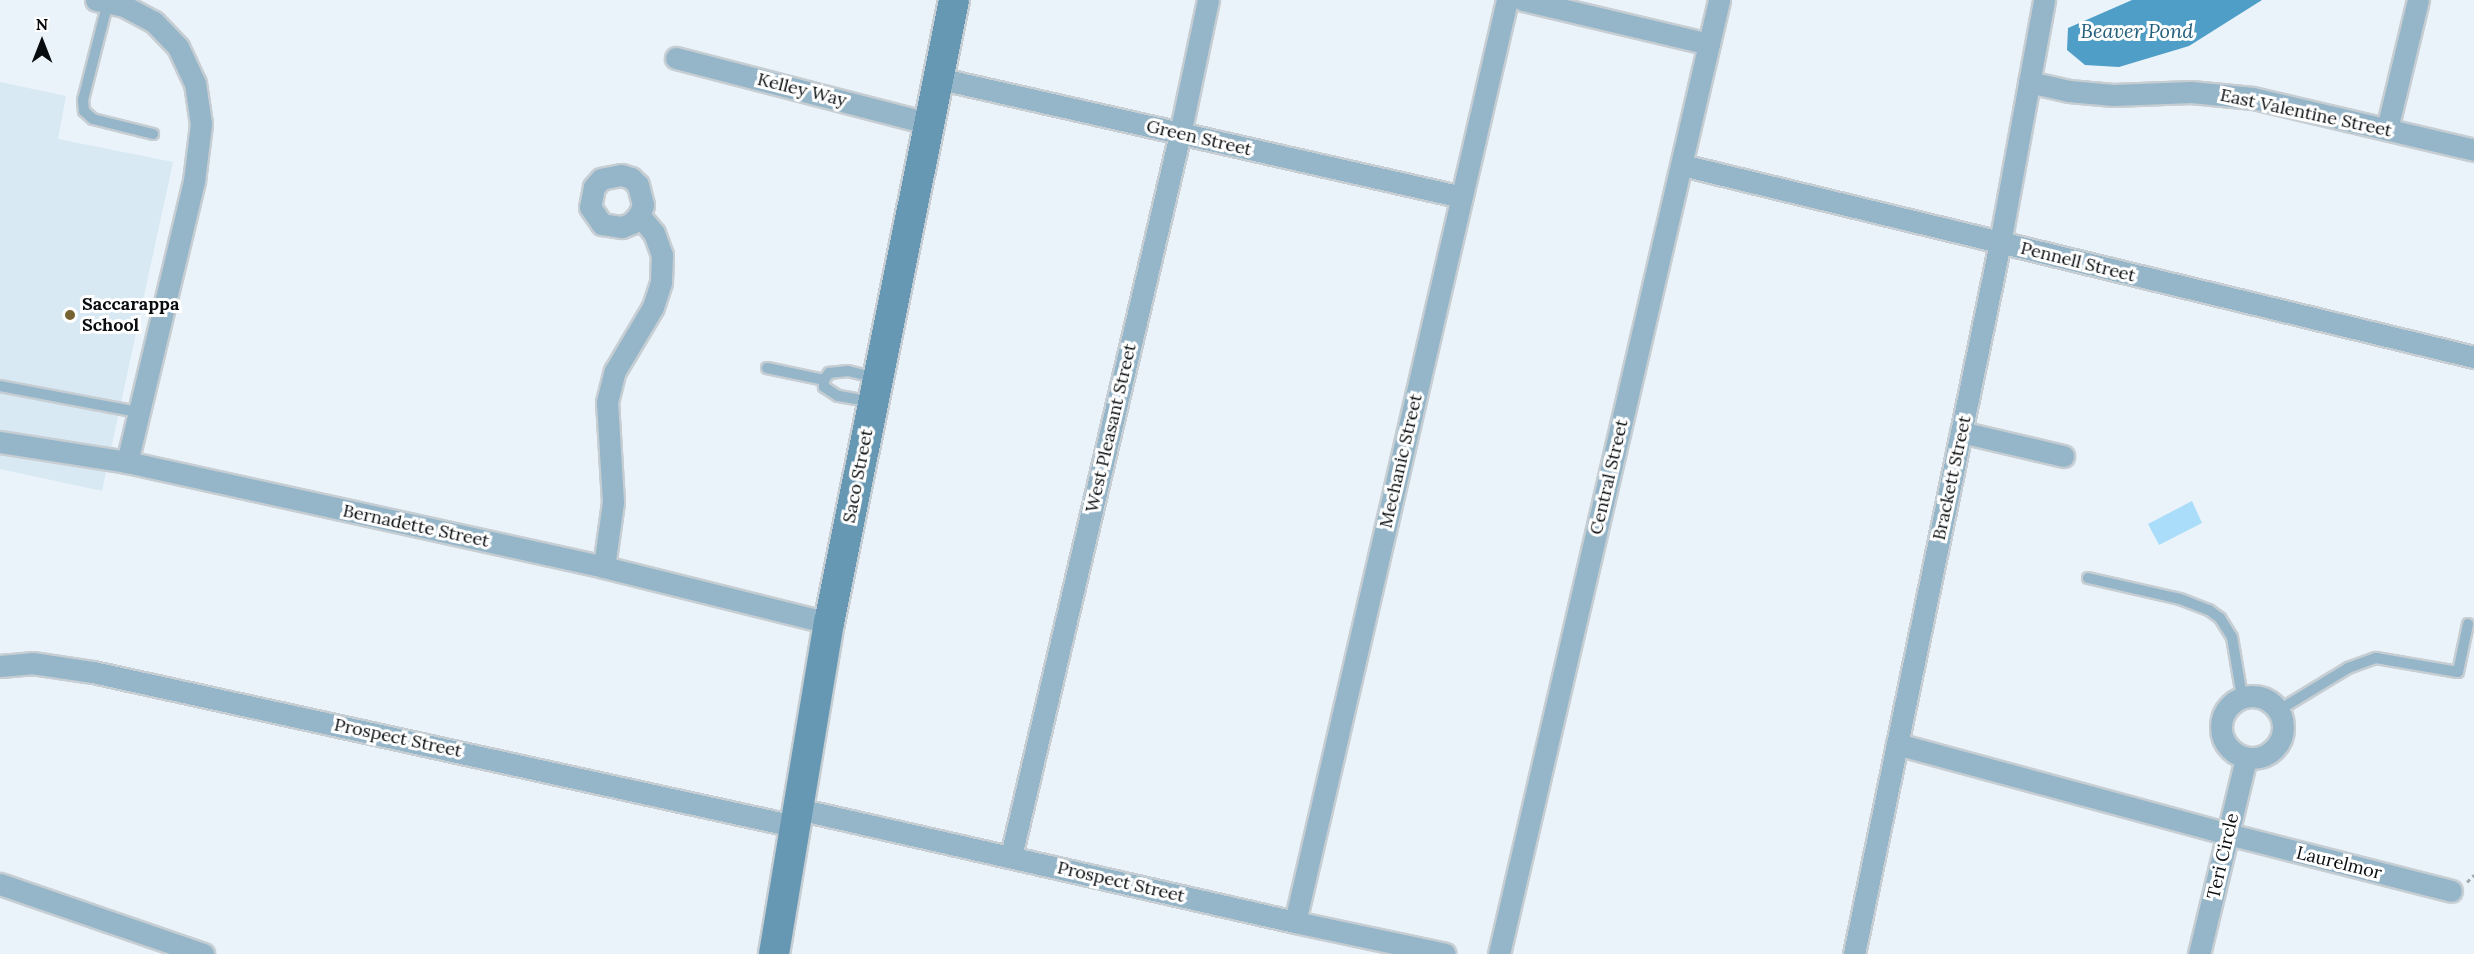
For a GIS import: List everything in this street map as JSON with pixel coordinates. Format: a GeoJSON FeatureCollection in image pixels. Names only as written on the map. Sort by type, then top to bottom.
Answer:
{"type":"FeatureCollection","features":[{"type":"Feature","properties":{"kind":"main road","name":"Saco Street"},"geometry":{"type":"LineString","coordinates":[[774,954],[829,623],[954,0]]}},
{"type":"Feature","properties":{"kind":"street","name":"West Pleasant Street"},"geometry":{"type":"LineString","coordinates":[[1011,856],[1180,134],[1208,0]]}},
{"type":"Feature","properties":{"kind":"street","name":"Mechanic Street"},"geometry":{"type":"LineString","coordinates":[[1295,922],[1507,0]]}},
{"type":"Feature","properties":{"kind":"street"},"geometry":{"type":"LineString","coordinates":[[1523,0],[1709,44]]}},
{"type":"Feature","properties":{"kind":"street","name":"Central Street"},"geometry":{"type":"LineString","coordinates":[[1499,954],[1719,0]]}},
{"type":"Feature","properties":{"kind":"street","name":"Brackett Street"},"geometry":{"type":"LineString","coordinates":[[1854,954],[2000,243],[2044,0]]}},
{"type":"Feature","properties":{"kind":"street"},"geometry":{"type":"LineString","coordinates":[[2387,129],[2418,0]]}},
{"type":"Feature","properties":{"kind":"street"},"geometry":{"type":"LineString","coordinates":[[104,1],[124,6],[154,22],[178,47],[195,82],[201,124],[194,180],[164,315],[137,412],[127,462]]}},
{"type":"Feature","properties":{"kind":"street","name":"Kelley Way"},"geometry":{"type":"LineString","coordinates":[[676,58],[928,123]]}},
{"type":"Feature","properties":{"kind":"street","name":"Green Street"},"geometry":{"type":"LineString","coordinates":[[937,78],[1462,197]]}},
{"type":"Feature","properties":{"kind":"street","name":"East Valentine Street"},"geometry":{"type":"LineString","coordinates":[[2029,82],[2069,91],[2113,95],[2222,94],[2253,98],[2474,150]]}},
{"type":"Feature","properties":{"kind":"street","name":"Pennell Street"},"geometry":{"type":"LineString","coordinates":[[1682,165],[2474,357]]}},
{"type":"Feature","properties":{"kind":"street"},"geometry":{"type":"LineString","coordinates":[[604,567],[613,502],[607,402],[615,371],[653,307],[661,282],[662,255],[654,233],[639,215]]}},
{"type":"Feature","properties":{"kind":"street"},"geometry":{"type":"LineString","coordinates":[[1961,432],[2063,456]]}},
{"type":"Feature","properties":{"kind":"street","name":"Bernadette Street"},"geometry":{"type":"LineString","coordinates":[[0,442],[127,462],[604,567],[829,623]]}},
{"type":"Feature","properties":{"kind":"street","name":"Prospect Street"},"geometry":{"type":"LineString","coordinates":[[0,666],[32,663],[93,672],[796,818],[1011,856],[1295,922],[1445,954]]}},
{"type":"Feature","properties":{"kind":"street"},"geometry":{"type":"LineString","coordinates":[[2242,697],[2263,697],[2279,710],[2283,720],[2281,740],[2266,755],[2246,758],[2228,747],[2220,729],[2226,709],[2242,697]]}},
{"type":"Feature","properties":{"kind":"street","name":"Laurelmor"},"geometry":{"type":"LineString","coordinates":[[1897,744],[2228,834],[2451,891]]}},
{"type":"Feature","properties":{"kind":"street","name":"Teri Circle"},"geometry":{"type":"LineString","coordinates":[[2199,954],[2246,758]]}},
{"type":"Feature","properties":{"kind":"street"},"geometry":{"type":"LineString","coordinates":[[0,884],[203,954]]}},
{"type":"Feature","properties":{"kind":"lane"},"geometry":{"type":"LineString","coordinates":[[104,1],[83,100],[84,111],[93,119],[153,134]]}},
{"type":"Feature","properties":{"kind":"lane"},"geometry":{"type":"LineString","coordinates":[[766,368],[824,380]]}},
{"type":"Feature","properties":{"kind":"lane"},"geometry":{"type":"LineString","coordinates":[[848,371],[875,390],[838,396],[824,387],[824,380],[828,373],[848,371]]}},
{"type":"Feature","properties":{"kind":"lane"},"geometry":{"type":"LineString","coordinates":[[0,386],[137,412]]}},
{"type":"Feature","properties":{"kind":"lane"},"geometry":{"type":"LineString","coordinates":[[2088,578],[2180,599],[2209,610],[2220,618],[2232,638],[2242,697]]}},
{"type":"Feature","properties":{"kind":"lane"},"geometry":{"type":"LineString","coordinates":[[2279,710],[2361,662],[2376,658],[2458,672],[2468,624]]}},
{"type":"Feature","properties":{"kind":"shaded area","name":"Saccarappa School"},"geometry":{"type":"Polygon","coordinates":[[[0,82],[66,96],[58,139],[173,162],[102,491],[0,469],[0,82]]]}},
{"type":"Feature","properties":{"kind":"shaded area"},"geometry":{"type":"Polygon","coordinates":[[[2192,501],[2202,523],[2159,545],[2148,524],[2192,501]]]}},
{"type":"Feature","properties":{"kind":"water","name":"Beaver Pond"},"geometry":{"type":"Polygon","coordinates":[[[2132,0],[2262,0],[2189,46],[2119,67],[2085,65],[2067,50],[2068,28],[2132,0]]]}},
{"type":"Feature","properties":{"kind":"place","name":"Saccarappa School"},"geometry":{"type":"Point","coordinates":[70,315]}}]}
